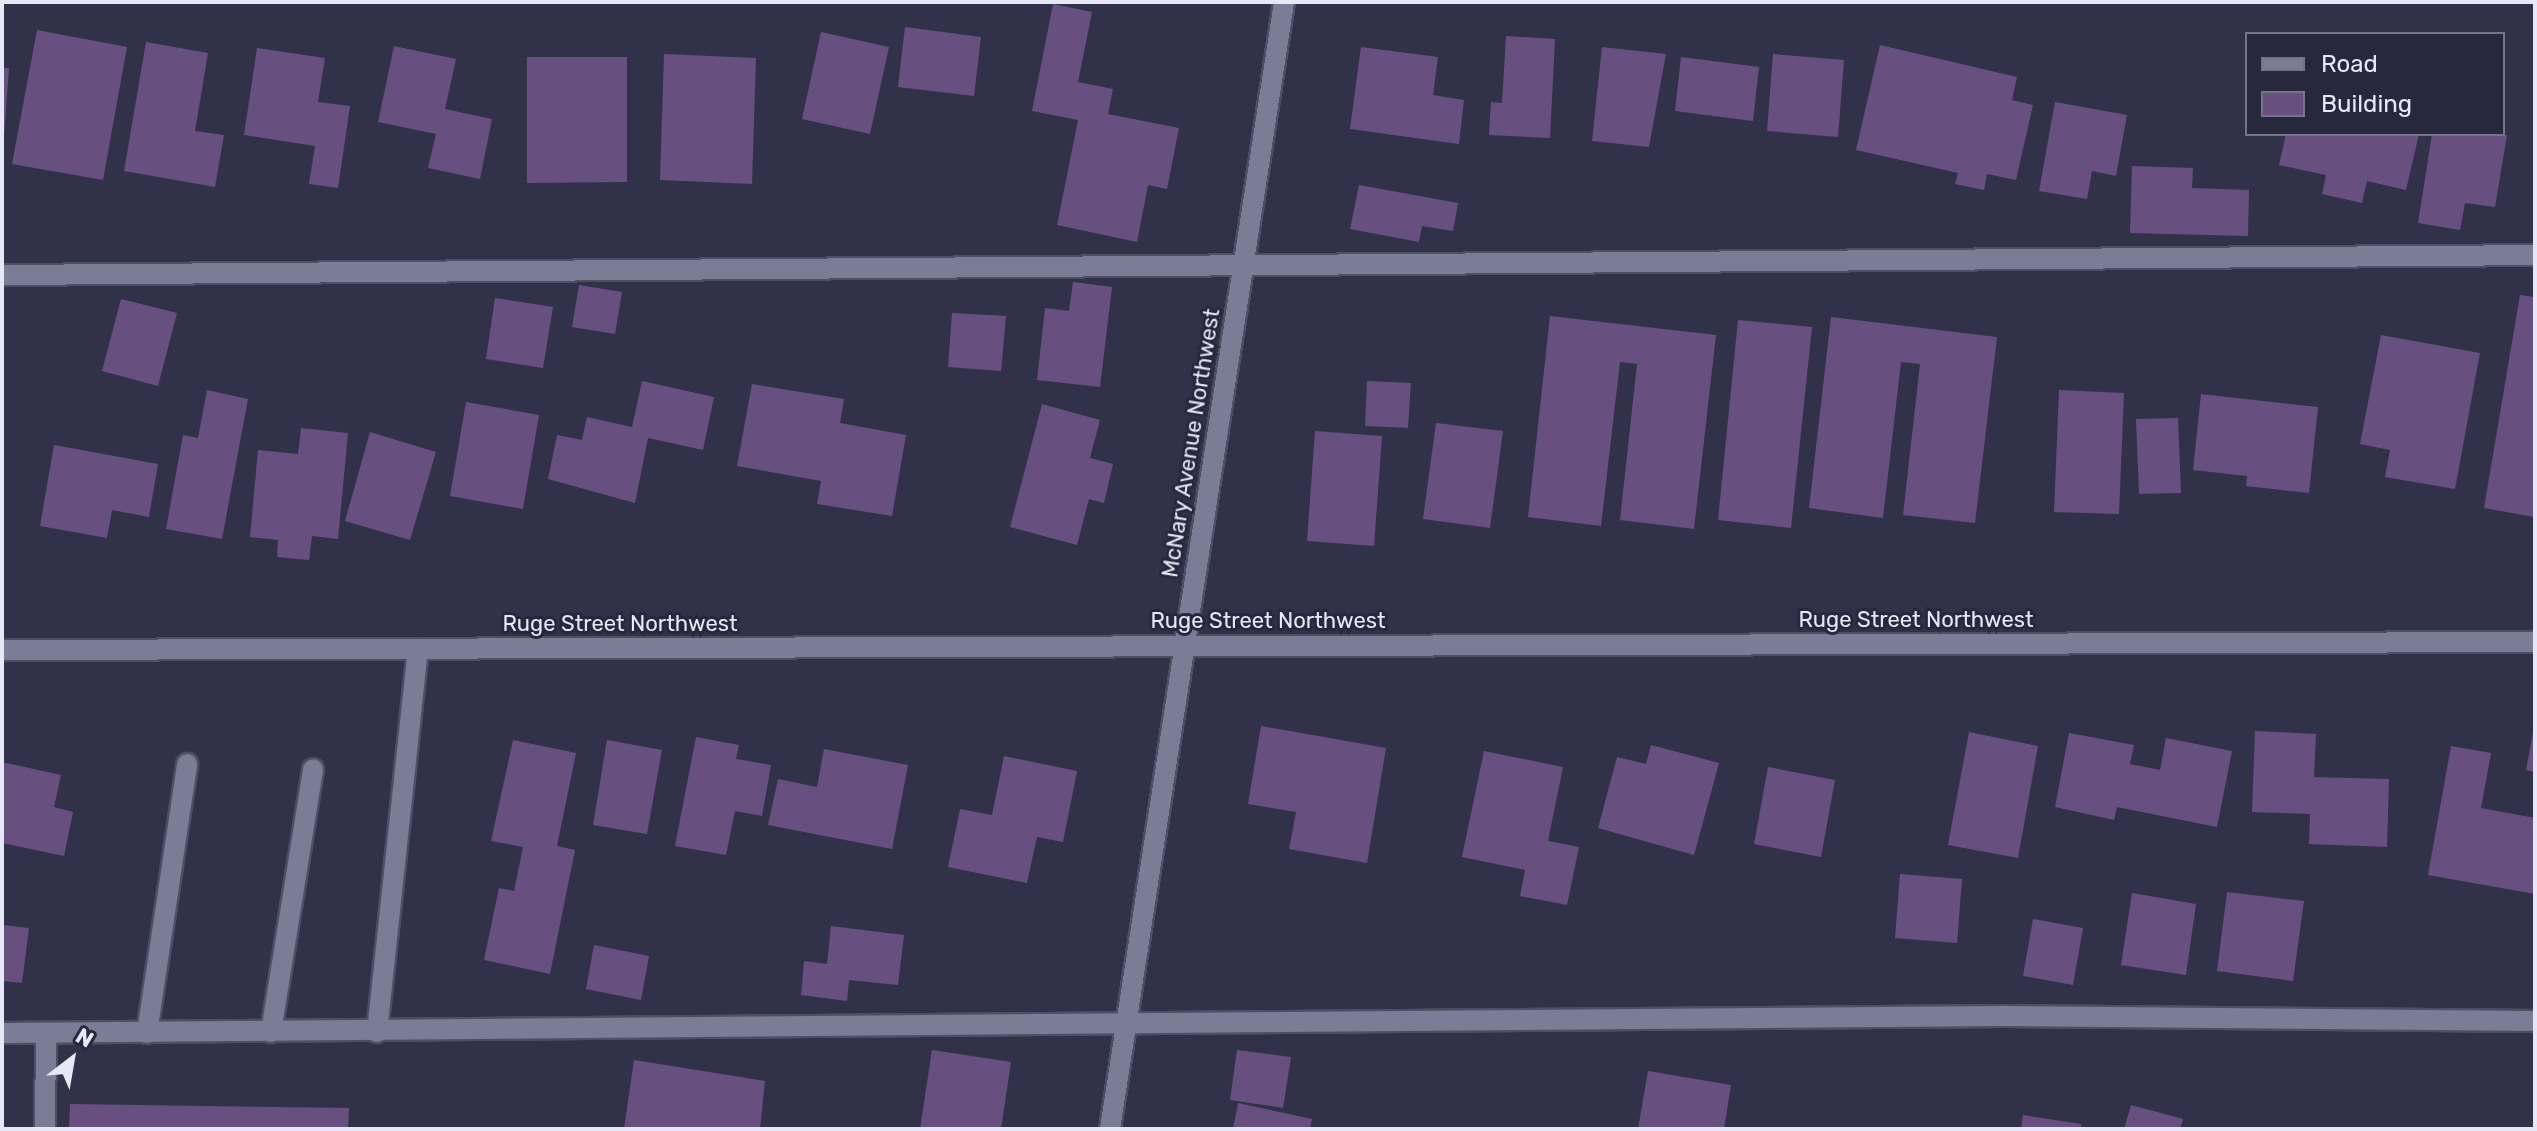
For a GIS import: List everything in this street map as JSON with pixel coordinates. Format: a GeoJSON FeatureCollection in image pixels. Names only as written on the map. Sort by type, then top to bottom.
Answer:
{"type":"FeatureCollection","features":[{"type":"Feature","properties":{"kind":"street","name":"McNary Avenue Northwest"},"geometry":{"type":"LineString","coordinates":[[1110,1129],[1284,2]]}},
{"type":"Feature","properties":{"kind":"street"},"geometry":{"type":"LineString","coordinates":[[2,275],[2535,255]]}},
{"type":"Feature","properties":{"kind":"street","name":"Ruge Street Northwest"},"geometry":{"type":"LineString","coordinates":[[2,650],[2535,642]]}},
{"type":"Feature","properties":{"kind":"street"},"geometry":{"type":"LineString","coordinates":[[377,1032],[418,649]]}},
{"type":"Feature","properties":{"kind":"street"},"geometry":{"type":"LineString","coordinates":[[147,1033],[187,764]]}},
{"type":"Feature","properties":{"kind":"street"},"geometry":{"type":"LineString","coordinates":[[271,1032],[313,769]]}},
{"type":"Feature","properties":{"kind":"street"},"geometry":{"type":"LineString","coordinates":[[2,1033],[1126,1026],[2002,1016],[2535,1021]]}},
{"type":"Feature","properties":{"kind":"street"},"geometry":{"type":"LineString","coordinates":[[45,1129],[46,1033]]}},
{"type":"Feature","properties":{"kind":"building"},"geometry":{"type":"Polygon","coordinates":[[[1053,4],[1092,12],[1078,82],[1113,89],[1108,114],[1179,128],[1167,189],[1148,185],[1137,242],[1057,225],[1078,120],[1032,111],[1053,4]]]}},
{"type":"Feature","properties":{"kind":"building"},"geometry":{"type":"Polygon","coordinates":[[[905,27],[981,37],[974,96],[898,87],[905,27]]]}},
{"type":"Feature","properties":{"kind":"building"},"geometry":{"type":"Polygon","coordinates":[[[37,30],[127,47],[103,180],[12,164],[37,30]]]}},
{"type":"Feature","properties":{"kind":"building"},"geometry":{"type":"Polygon","coordinates":[[[821,32],[889,47],[870,134],[802,119],[821,32]]]}},
{"type":"Feature","properties":{"kind":"building"},"geometry":{"type":"Polygon","coordinates":[[[1506,36],[1555,39],[1550,138],[1489,135],[1491,102],[1502,103],[1506,36]]]}},
{"type":"Feature","properties":{"kind":"building"},"geometry":{"type":"Polygon","coordinates":[[[146,42],[208,53],[195,131],[224,135],[215,187],[124,171],[146,42]]]}},
{"type":"Feature","properties":{"kind":"building"},"geometry":{"type":"Polygon","coordinates":[[[1880,45],[2017,77],[2012,100],[2033,105],[2016,180],[1987,174],[1984,190],[1955,184],[1958,173],[1856,150],[1880,45]]]}},
{"type":"Feature","properties":{"kind":"building"},"geometry":{"type":"Polygon","coordinates":[[[394,46],[456,59],[445,109],[492,119],[480,179],[428,168],[436,134],[378,122],[394,46]]]}},
{"type":"Feature","properties":{"kind":"building"},"geometry":{"type":"Polygon","coordinates":[[[1361,47],[1438,57],[1433,95],[1464,100],[1459,144],[1350,129],[1361,47]]]}},
{"type":"Feature","properties":{"kind":"building"},"geometry":{"type":"Polygon","coordinates":[[[1602,47],[1666,54],[1649,147],[1592,141],[1602,47]]]}},
{"type":"Feature","properties":{"kind":"building"},"geometry":{"type":"Polygon","coordinates":[[[257,48],[325,58],[318,102],[350,106],[338,188],[309,184],[315,146],[244,135],[257,48]]]}},
{"type":"Feature","properties":{"kind":"building"},"geometry":{"type":"Polygon","coordinates":[[[664,54],[756,58],[752,184],[660,180],[664,54]]]}},
{"type":"Feature","properties":{"kind":"building"},"geometry":{"type":"Polygon","coordinates":[[[1773,54],[1844,60],[1838,137],[1767,131],[1773,54]]]}},
{"type":"Feature","properties":{"kind":"building"},"geometry":{"type":"Polygon","coordinates":[[[527,57],[627,57],[627,182],[527,183],[527,57]]]}},
{"type":"Feature","properties":{"kind":"building"},"geometry":{"type":"Polygon","coordinates":[[[1681,57],[1759,67],[1753,121],[1675,111],[1681,57]]]}},
{"type":"Feature","properties":{"kind":"building"},"geometry":{"type":"Polygon","coordinates":[[[2,68],[9,68],[4,136],[2,136],[2,68]]]}},
{"type":"Feature","properties":{"kind":"building"},"geometry":{"type":"Polygon","coordinates":[[[2055,102],[2127,115],[2116,176],[2092,171],[2087,199],[2039,191],[2055,102]]]}},
{"type":"Feature","properties":{"kind":"building"},"geometry":{"type":"Polygon","coordinates":[[[2507,135],[2495,207],[2465,203],[2460,230],[2418,223],[2432,136],[2507,135]]]}},
{"type":"Feature","properties":{"kind":"building"},"geometry":{"type":"Polygon","coordinates":[[[2286,136],[2419,136],[2406,190],[2367,181],[2362,203],[2322,194],[2326,175],[2279,165],[2286,136]]]}},
{"type":"Feature","properties":{"kind":"building"},"geometry":{"type":"Polygon","coordinates":[[[2132,166],[2193,168],[2192,188],[2249,190],[2248,236],[2130,233],[2132,166]]]}},
{"type":"Feature","properties":{"kind":"building"},"geometry":{"type":"Polygon","coordinates":[[[1359,185],[1458,203],[1453,231],[1422,226],[1419,242],[1350,229],[1359,185]]]}},
{"type":"Feature","properties":{"kind":"building"},"geometry":{"type":"Polygon","coordinates":[[[1073,282],[1112,287],[1100,387],[1037,380],[1045,308],[1069,311],[1073,282]]]}},
{"type":"Feature","properties":{"kind":"building"},"geometry":{"type":"Polygon","coordinates":[[[579,285],[622,292],[615,334],[572,327],[579,285]]]}},
{"type":"Feature","properties":{"kind":"building"},"geometry":{"type":"Polygon","coordinates":[[[2520,295],[2535,297],[2535,517],[2484,508],[2520,295]]]}},
{"type":"Feature","properties":{"kind":"building"},"geometry":{"type":"Polygon","coordinates":[[[495,298],[553,307],[543,368],[486,359],[495,298]]]}},
{"type":"Feature","properties":{"kind":"building"},"geometry":{"type":"Polygon","coordinates":[[[121,299],[177,313],[158,386],[102,371],[121,299]]]}},
{"type":"Feature","properties":{"kind":"building"},"geometry":{"type":"Polygon","coordinates":[[[952,313],[1006,316],[1001,371],[948,367],[952,313]]]}},
{"type":"Feature","properties":{"kind":"building"},"geometry":{"type":"Polygon","coordinates":[[[1550,316],[1716,335],[1694,529],[1620,520],[1637,364],[1620,362],[1601,526],[1528,517],[1550,316]]]}},
{"type":"Feature","properties":{"kind":"building"},"geometry":{"type":"Polygon","coordinates":[[[1831,317],[1997,337],[1975,523],[1903,515],[1920,364],[1901,362],[1883,518],[1809,508],[1831,317]]]}},
{"type":"Feature","properties":{"kind":"building"},"geometry":{"type":"Polygon","coordinates":[[[1738,320],[1812,327],[1791,528],[1718,520],[1738,320]]]}},
{"type":"Feature","properties":{"kind":"building"},"geometry":{"type":"Polygon","coordinates":[[[2381,335],[2480,353],[2455,489],[2385,477],[2390,450],[2360,444],[2381,335]]]}},
{"type":"Feature","properties":{"kind":"building"},"geometry":{"type":"Polygon","coordinates":[[[642,381],[714,397],[703,450],[648,438],[635,503],[548,479],[557,435],[582,440],[587,417],[632,427],[642,381]]]}},
{"type":"Feature","properties":{"kind":"building"},"geometry":{"type":"Polygon","coordinates":[[[1367,381],[1411,383],[1408,428],[1365,426],[1367,381]]]}},
{"type":"Feature","properties":{"kind":"building"},"geometry":{"type":"Polygon","coordinates":[[[752,384],[844,399],[840,423],[906,435],[892,516],[817,504],[821,481],[737,466],[752,384]]]}},
{"type":"Feature","properties":{"kind":"building"},"geometry":{"type":"Polygon","coordinates":[[[207,390],[248,399],[222,539],[166,529],[183,435],[198,438],[207,390]]]}},
{"type":"Feature","properties":{"kind":"building"},"geometry":{"type":"Polygon","coordinates":[[[2059,390],[2124,393],[2119,514],[2054,512],[2059,390]]]}},
{"type":"Feature","properties":{"kind":"building"},"geometry":{"type":"Polygon","coordinates":[[[2201,394],[2318,407],[2309,493],[2246,486],[2247,476],[2193,470],[2201,394]]]}},
{"type":"Feature","properties":{"kind":"building"},"geometry":{"type":"Polygon","coordinates":[[[466,402],[539,415],[523,509],[450,496],[466,402]]]}},
{"type":"Feature","properties":{"kind":"building"},"geometry":{"type":"Polygon","coordinates":[[[1042,404],[1100,420],[1090,458],[1113,464],[1104,503],[1089,499],[1077,545],[1010,527],[1042,404]]]}},
{"type":"Feature","properties":{"kind":"building"},"geometry":{"type":"Polygon","coordinates":[[[2178,418],[2181,493],[2139,494],[2136,419],[2178,418]]]}},
{"type":"Feature","properties":{"kind":"building"},"geometry":{"type":"Polygon","coordinates":[[[1436,423],[1503,431],[1490,528],[1423,519],[1436,423]]]}},
{"type":"Feature","properties":{"kind":"building"},"geometry":{"type":"Polygon","coordinates":[[[301,428],[348,433],[338,539],[312,536],[309,560],[277,557],[278,540],[250,537],[258,450],[298,454],[301,428]]]}},
{"type":"Feature","properties":{"kind":"building"},"geometry":{"type":"Polygon","coordinates":[[[1315,431],[1382,436],[1374,546],[1307,541],[1315,431]]]}},
{"type":"Feature","properties":{"kind":"building"},"geometry":{"type":"Polygon","coordinates":[[[370,432],[436,452],[410,540],[345,521],[370,432]]]}},
{"type":"Feature","properties":{"kind":"building"},"geometry":{"type":"Polygon","coordinates":[[[54,445],[158,464],[149,517],[112,510],[107,538],[40,526],[54,445]]]}},
{"type":"Feature","properties":{"kind":"building"},"geometry":{"type":"Polygon","coordinates":[[[2535,722],[2535,772],[2526,770],[2535,722]]]}},
{"type":"Feature","properties":{"kind":"building"},"geometry":{"type":"Polygon","coordinates":[[[1261,726],[1386,748],[1367,863],[1289,849],[1296,812],[1248,804],[1261,726]]]}},
{"type":"Feature","properties":{"kind":"building"},"geometry":{"type":"Polygon","coordinates":[[[2255,731],[2316,734],[2314,777],[2389,779],[2387,847],[2309,844],[2310,814],[2252,812],[2255,731]]]}},
{"type":"Feature","properties":{"kind":"building"},"geometry":{"type":"Polygon","coordinates":[[[1969,732],[2038,746],[2018,858],[1948,845],[1969,732]]]}},
{"type":"Feature","properties":{"kind":"building"},"geometry":{"type":"Polygon","coordinates":[[[2069,733],[2134,745],[2130,764],[2160,770],[2166,738],[2232,751],[2217,827],[2117,807],[2114,820],[2055,807],[2069,733]]]}},
{"type":"Feature","properties":{"kind":"building"},"geometry":{"type":"Polygon","coordinates":[[[696,737],[739,745],[736,759],[771,765],[762,816],[735,811],[726,855],[675,846],[696,737]]]}},
{"type":"Feature","properties":{"kind":"building"},"geometry":{"type":"Polygon","coordinates":[[[513,740],[576,753],[557,846],[575,850],[550,974],[484,960],[499,888],[514,891],[523,847],[491,841],[513,740]]]}},
{"type":"Feature","properties":{"kind":"building"},"geometry":{"type":"Polygon","coordinates":[[[607,740],[662,750],[647,834],[593,825],[607,740]]]}},
{"type":"Feature","properties":{"kind":"building"},"geometry":{"type":"Polygon","coordinates":[[[1651,745],[1719,763],[1694,855],[1598,828],[1617,757],[1646,764],[1651,745]]]}},
{"type":"Feature","properties":{"kind":"building"},"geometry":{"type":"Polygon","coordinates":[[[2451,746],[2491,753],[2481,808],[2535,818],[2535,894],[2428,875],[2451,746]]]}},
{"type":"Feature","properties":{"kind":"building"},"geometry":{"type":"Polygon","coordinates":[[[824,749],[908,765],[892,849],[768,825],[778,779],[817,787],[824,749]]]}},
{"type":"Feature","properties":{"kind":"building"},"geometry":{"type":"Polygon","coordinates":[[[1484,751],[1563,767],[1548,841],[1579,847],[1567,905],[1520,896],[1525,870],[1462,857],[1484,751]]]}},
{"type":"Feature","properties":{"kind":"building"},"geometry":{"type":"Polygon","coordinates":[[[1004,756],[1077,771],[1063,842],[1037,837],[1027,883],[948,867],[960,809],[992,815],[1004,756]]]}},
{"type":"Feature","properties":{"kind":"building"},"geometry":{"type":"Polygon","coordinates":[[[2,762],[61,775],[54,807],[73,812],[64,856],[2,843],[2,762]]]}},
{"type":"Feature","properties":{"kind":"building"},"geometry":{"type":"Polygon","coordinates":[[[1768,767],[1835,780],[1821,857],[1754,844],[1768,767]]]}},
{"type":"Feature","properties":{"kind":"building"},"geometry":{"type":"Polygon","coordinates":[[[1900,874],[1962,879],[1957,943],[1895,938],[1900,874]]]}},
{"type":"Feature","properties":{"kind":"building"},"geometry":{"type":"Polygon","coordinates":[[[2227,892],[2304,901],[2293,981],[2217,971],[2227,892]]]}},
{"type":"Feature","properties":{"kind":"building"},"geometry":{"type":"Polygon","coordinates":[[[2132,893],[2196,904],[2186,975],[2121,965],[2132,893]]]}},
{"type":"Feature","properties":{"kind":"building"},"geometry":{"type":"Polygon","coordinates":[[[2033,919],[2083,928],[2073,985],[2023,976],[2033,919]]]}},
{"type":"Feature","properties":{"kind":"building"},"geometry":{"type":"Polygon","coordinates":[[[2,925],[29,928],[22,983],[2,981],[2,925]]]}},
{"type":"Feature","properties":{"kind":"building"},"geometry":{"type":"Polygon","coordinates":[[[831,926],[904,935],[898,985],[849,980],[847,1001],[801,995],[804,961],[827,964],[831,926]]]}},
{"type":"Feature","properties":{"kind":"building"},"geometry":{"type":"Polygon","coordinates":[[[594,945],[649,956],[641,1000],[586,989],[594,945]]]}},
{"type":"Feature","properties":{"kind":"building"},"geometry":{"type":"Polygon","coordinates":[[[932,1050],[1011,1062],[1001,1129],[920,1129],[932,1050]]]}},
{"type":"Feature","properties":{"kind":"building"},"geometry":{"type":"Polygon","coordinates":[[[1237,1050],[1291,1057],[1283,1108],[1230,1100],[1237,1050]]]}},
{"type":"Feature","properties":{"kind":"building"},"geometry":{"type":"Polygon","coordinates":[[[634,1060],[765,1081],[760,1129],[624,1129],[634,1060]]]}},
{"type":"Feature","properties":{"kind":"building"},"geometry":{"type":"Polygon","coordinates":[[[1648,1071],[1731,1085],[1724,1129],[1638,1129],[1648,1071]]]}},
{"type":"Feature","properties":{"kind":"building"},"geometry":{"type":"Polygon","coordinates":[[[1238,1103],[1312,1119],[1310,1129],[1233,1129],[1238,1103]]]}},
{"type":"Feature","properties":{"kind":"building"},"geometry":{"type":"Polygon","coordinates":[[[70,1104],[349,1108],[348,1129],[69,1129],[70,1104]]]}},
{"type":"Feature","properties":{"kind":"building"},"geometry":{"type":"Polygon","coordinates":[[[2131,1105],[2183,1119],[2180,1129],[2124,1129],[2131,1105]]]}},
{"type":"Feature","properties":{"kind":"building"},"geometry":{"type":"Polygon","coordinates":[[[2023,1115],[2081,1124],[2081,1129],[2021,1129],[2023,1115]]]}}]}
